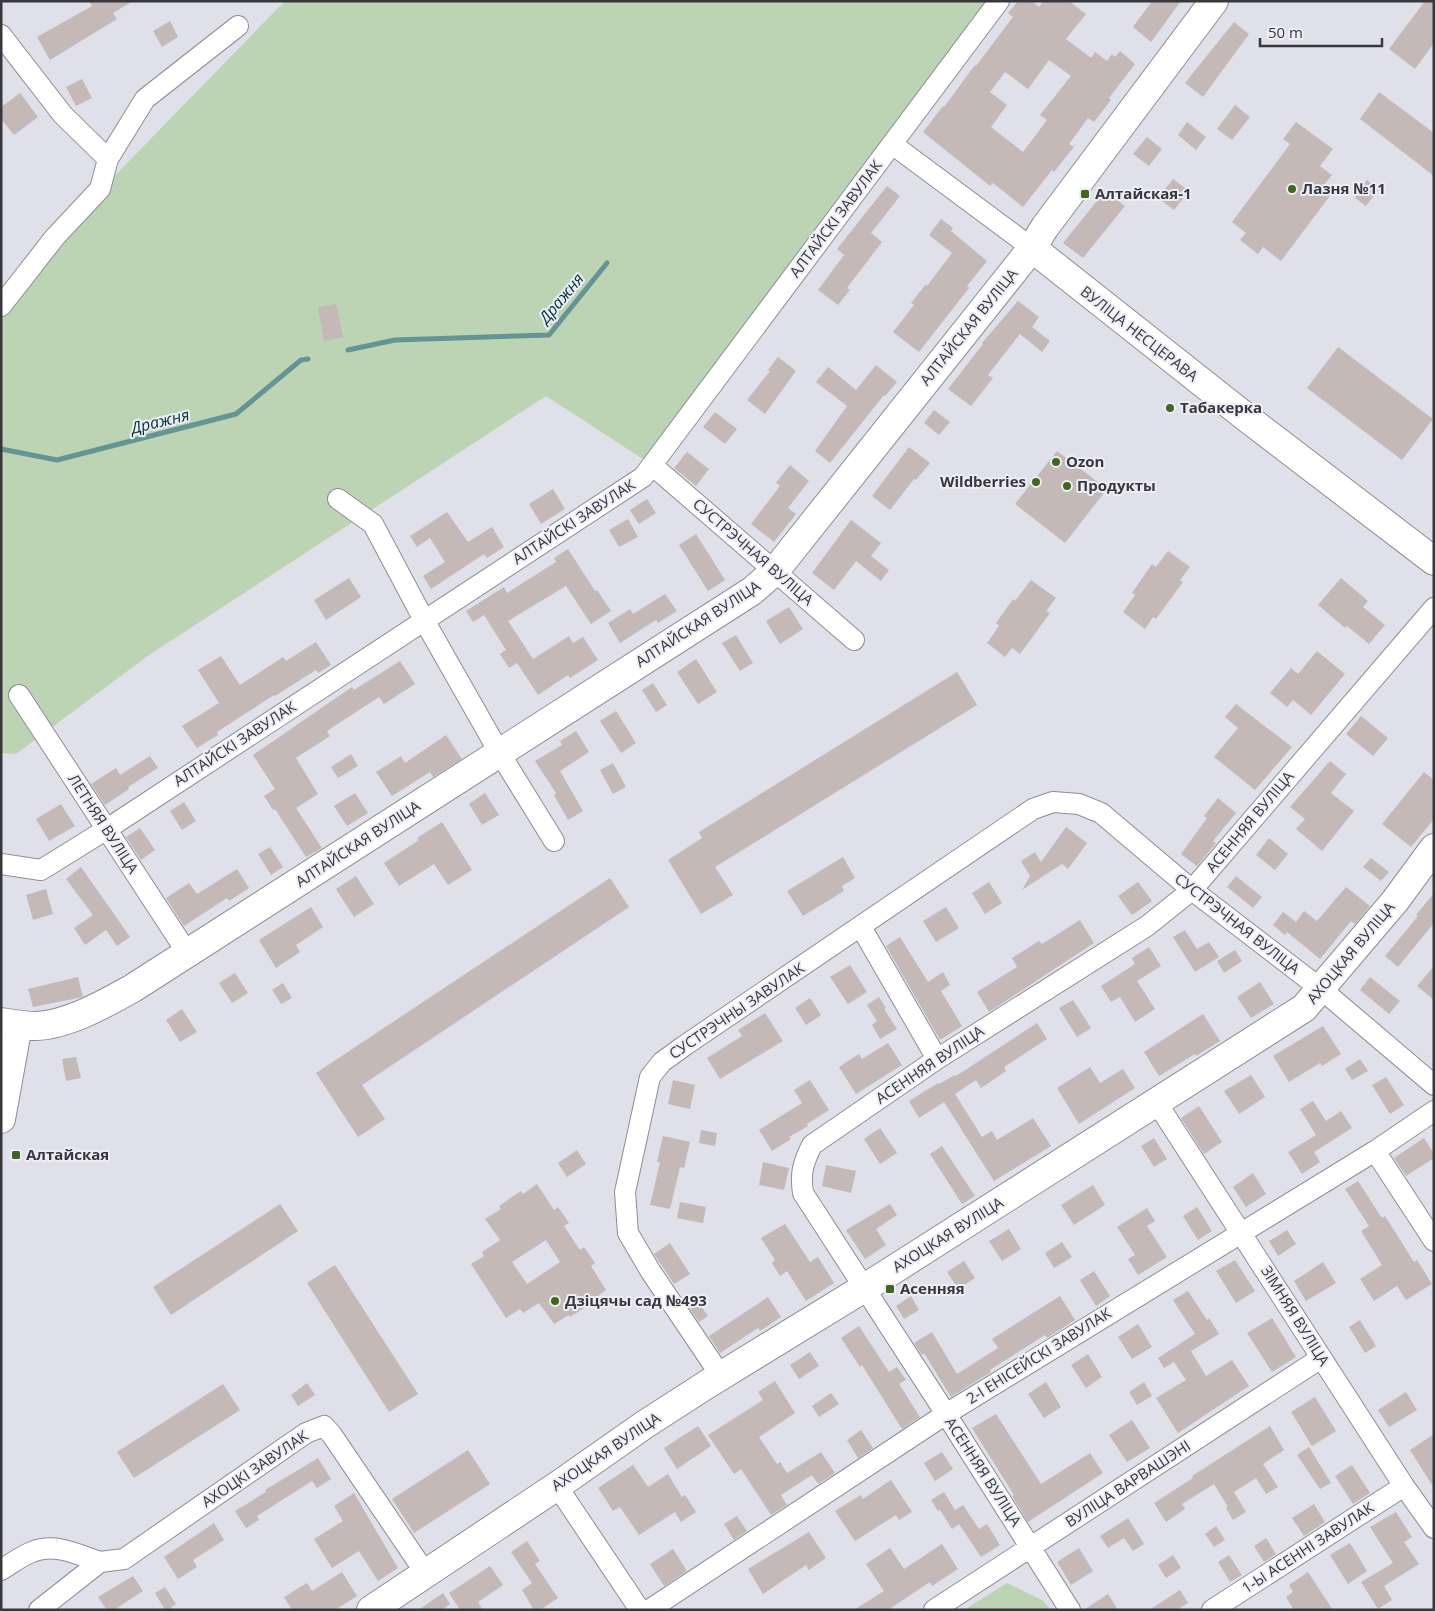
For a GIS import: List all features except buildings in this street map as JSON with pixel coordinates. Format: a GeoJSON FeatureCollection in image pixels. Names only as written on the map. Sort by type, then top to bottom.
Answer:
{"type":"FeatureCollection","features":[{"type":"Feature","properties":{"kind":"main road","name":"АЛТАЙСКАЯ ВУЛІЦА"},"geometry":{"type":"LineString","coordinates":[[10,1024],[38,1026],[73,1018],[133,988],[752,591],[775,571],[1032,248],[1045,227],[1214,1]]}},
{"type":"Feature","properties":{"kind":"main road","name":"ВУЛІЦА НЕСЦЕРАВА"},"geometry":{"type":"LineString","coordinates":[[1032,248],[1247,418],[1434,561]]}},
{"type":"Feature","properties":{"kind":"main road","name":"АХОЦКАЯ ВУЛІЦА"},"geometry":{"type":"LineString","coordinates":[[371,1610],[557,1486],[644,1425],[1304,1008],[1395,902],[1434,848]]}},
{"type":"Feature","properties":{"kind":"main road"},"geometry":{"type":"LineString","coordinates":[[1,1119],[10,1024]]}},
{"type":"Feature","properties":{"kind":"street","name":"АЛТАЙСКІ ЗАВУЛАК"},"geometry":{"type":"LineString","coordinates":[[1,864],[41,870],[107,829],[643,477],[999,1]]}},
{"type":"Feature","properties":{"kind":"street"},"geometry":{"type":"LineString","coordinates":[[1,306],[55,237],[100,189],[108,158],[145,99],[238,26]]}},
{"type":"Feature","properties":{"kind":"street"},"geometry":{"type":"LineString","coordinates":[[1,35],[63,115],[108,158]]}},
{"type":"Feature","properties":{"kind":"street","name":"ВУЛІЦА НЕСЦЕРАВА"},"geometry":{"type":"LineString","coordinates":[[892,144],[1032,248]]}},
{"type":"Feature","properties":{"kind":"street","name":"СУСТРЭЧНАЯ ВУЛІЦА"},"geometry":{"type":"LineString","coordinates":[[652,465],[854,640]]}},
{"type":"Feature","properties":{"kind":"street"},"geometry":{"type":"LineString","coordinates":[[338,499],[373,524],[424,620],[499,752],[554,841]]}},
{"type":"Feature","properties":{"kind":"street","name":"АСЕННЯЯ ВУЛІЦА"},"geometry":{"type":"LineString","coordinates":[[1070,1610],[1031,1546],[803,1194],[801,1177],[806,1157],[812,1145],[937,1059],[1148,926],[1192,890],[1434,608]]}},
{"type":"Feature","properties":{"kind":"street","name":"ЛЕТНЯЯ ВУЛІЦА"},"geometry":{"type":"LineString","coordinates":[[19,694],[188,954]]}},
{"type":"Feature","properties":{"kind":"street","name":"СУСТРЭЧНАЯ ВУЛІЦА"},"geometry":{"type":"LineString","coordinates":[[1054,802],[1079,804],[1100,813],[1192,890],[1321,989],[1434,1085]]}},
{"type":"Feature","properties":{"kind":"street","name":"СУСТРЭЧНЫ ЗАВУЛАК"},"geometry":{"type":"LineString","coordinates":[[721,1376],[628,1233],[625,1192],[650,1077],[662,1062],[684,1046],[1033,809],[1054,802]]}},
{"type":"Feature","properties":{"kind":"street"},"geometry":{"type":"LineString","coordinates":[[861,927],[937,1059]]}},
{"type":"Feature","properties":{"kind":"street","name":"ЗІМНЯЯ ВУЛІЦА"},"geometry":{"type":"LineString","coordinates":[[1157,1102],[1404,1486],[1434,1528]]}},
{"type":"Feature","properties":{"kind":"street","name":"2-І ЕНІСЕЙСКІ ЗАВУЛАК"},"geometry":{"type":"LineString","coordinates":[[649,1610],[946,1414],[1375,1151],[1434,1111]]}},
{"type":"Feature","properties":{"kind":"street"},"geometry":{"type":"LineString","coordinates":[[1375,1151],[1434,1241]]}},
{"type":"Feature","properties":{"kind":"street","name":"ВУЛІЦА ВАРВАШЭНІ"},"geometry":{"type":"LineString","coordinates":[[934,1610],[1322,1358]]}},
{"type":"Feature","properties":{"kind":"street","name":"АХОЦКІ ЗАВУЛАК"},"geometry":{"type":"LineString","coordinates":[[39,1610],[100,1562],[124,1558],[306,1433],[324,1426],[426,1574]]}},
{"type":"Feature","properties":{"kind":"street"},"geometry":{"type":"LineString","coordinates":[[557,1486],[640,1610]]}},
{"type":"Feature","properties":{"kind":"street","name":"1-Ы АСЕННІ ЗАВУЛАК"},"geometry":{"type":"LineString","coordinates":[[1212,1610],[1404,1486]]}},
{"type":"Feature","properties":{"kind":"street"},"geometry":{"type":"LineString","coordinates":[[1,1570],[32,1552],[49,1548],[62,1550],[100,1562]]}},
{"type":"Feature","properties":{"kind":"green space"},"geometry":{"type":"Polygon","coordinates":[[[285,1],[1003,1],[652,465],[546,396],[149,655],[16,754],[1,753],[1,298],[55,237],[285,1]]]}},
{"type":"Feature","properties":{"kind":"green space"},"geometry":{"type":"Polygon","coordinates":[[[1007,1583],[1042,1600],[1051,1610],[964,1610],[1007,1583]]]}},
{"type":"Feature","properties":{"kind":"waterway","name":"Дражня"},"geometry":{"type":"LineString","coordinates":[[348,350],[395,340],[549,335],[607,263]]}},
{"type":"Feature","properties":{"kind":"waterway","name":"Дражня"},"geometry":{"type":"LineString","coordinates":[[1,449],[57,460],[236,414],[301,360],[308,359]]}},
{"type":"Feature","properties":{"kind":"place","name":"Лазня №11"},"geometry":{"type":"Point","coordinates":[1292,189]}},
{"type":"Feature","properties":{"kind":"place","name":"Алтайская-1"},"geometry":{"type":"Point","coordinates":[1085,194]}},
{"type":"Feature","properties":{"kind":"place","name":"Табакерка"},"geometry":{"type":"Point","coordinates":[1170,408]}},
{"type":"Feature","properties":{"kind":"place","name":"Ozon"},"geometry":{"type":"Point","coordinates":[1056,462]}},
{"type":"Feature","properties":{"kind":"place","name":"Wildberries"},"geometry":{"type":"Point","coordinates":[1036,482]}},
{"type":"Feature","properties":{"kind":"place","name":"Продукты"},"geometry":{"type":"Point","coordinates":[1067,486]}},
{"type":"Feature","properties":{"kind":"place","name":"Алтайская"},"geometry":{"type":"Point","coordinates":[16,1155]}},
{"type":"Feature","properties":{"kind":"place","name":"Асенняя"},"geometry":{"type":"Point","coordinates":[890,1289]}},
{"type":"Feature","properties":{"kind":"place","name":"Дзіцячы сад №493"},"geometry":{"type":"Point","coordinates":[555,1301]}}]}
